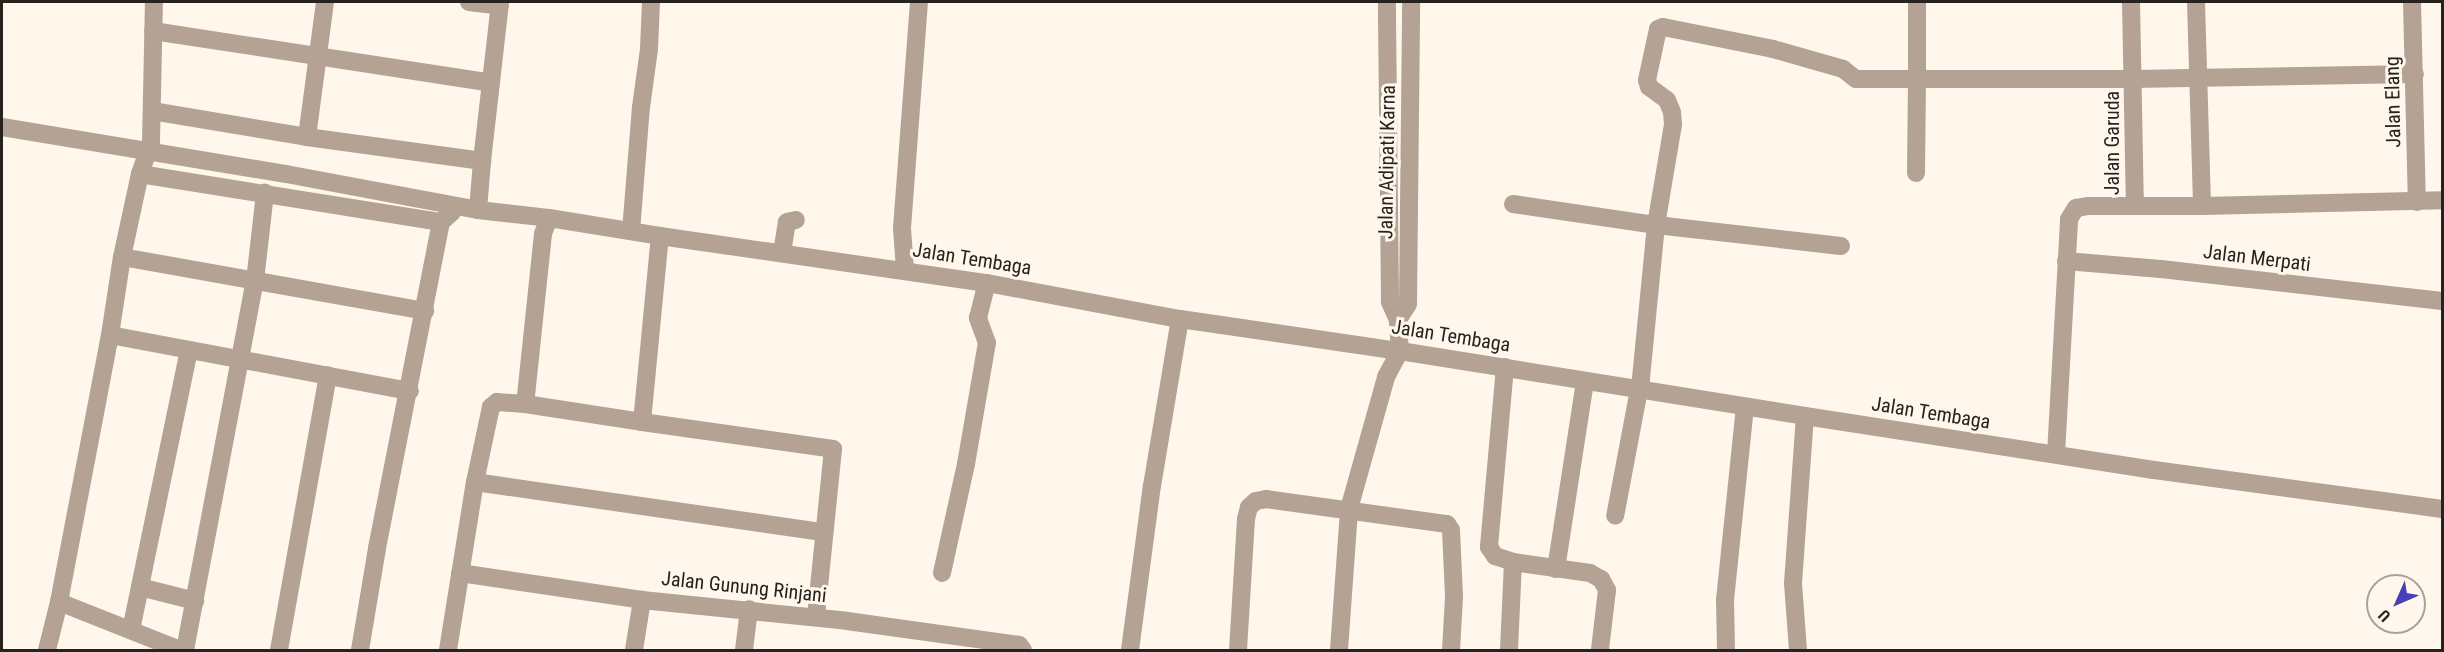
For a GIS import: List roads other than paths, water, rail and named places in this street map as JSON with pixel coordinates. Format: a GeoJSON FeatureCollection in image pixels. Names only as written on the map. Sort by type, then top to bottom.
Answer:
{"type":"FeatureCollection","features":[{"type":"Feature","properties":{"kind":"street"},"geometry":{"type":"LineString","coordinates":[[47,651],[59,602],[110,335],[122,258],[151,132],[154,2]]}},
{"type":"Feature","properties":{"kind":"street"},"geometry":{"type":"LineString","coordinates":[[307,137],[325,2]]}},
{"type":"Feature","properties":{"kind":"street"},"geometry":{"type":"LineString","coordinates":[[2,127],[307,137],[480,184],[500,4],[469,2]]}},
{"type":"Feature","properties":{"kind":"street"},"geometry":{"type":"LineString","coordinates":[[631,231],[641,107],[649,49],[651,2]]}},
{"type":"Feature","properties":{"kind":"street"},"geometry":{"type":"LineString","coordinates":[[905,270],[902,228],[920,2]]}},
{"type":"Feature","properties":{"kind":"street","name":"Jalan Adipati Karna"},"geometry":{"type":"LineString","coordinates":[[1387,2],[1390,302],[1399,334]]}},
{"type":"Feature","properties":{"kind":"street","name":"Jalan Adipati Karna"},"geometry":{"type":"LineString","coordinates":[[1399,334],[1408,304],[1411,2]]}},
{"type":"Feature","properties":{"kind":"street"},"geometry":{"type":"LineString","coordinates":[[1916,173],[1917,2]]}},
{"type":"Feature","properties":{"kind":"street","name":"Jalan Garuda"},"geometry":{"type":"LineString","coordinates":[[2131,2],[2135,206]]}},
{"type":"Feature","properties":{"kind":"street"},"geometry":{"type":"LineString","coordinates":[[2196,2],[2202,206]]}},
{"type":"Feature","properties":{"kind":"street","name":"Jalan Elang"},"geometry":{"type":"LineString","coordinates":[[2412,2],[2417,202]]}},
{"type":"Feature","properties":{"kind":"street"},"geometry":{"type":"LineString","coordinates":[[1615,516],[1640,384],[1656,225],[1673,124],[1672,112],[1667,100],[1649,87],[1647,80],[1659,29],[1663,27],[1773,49],[1843,69],[1856,79],[2134,79],[2415,74]]}},
{"type":"Feature","properties":{"kind":"street"},"geometry":{"type":"LineString","coordinates":[[153,31],[491,83]]}},
{"type":"Feature","properties":{"kind":"street"},"geometry":{"type":"LineString","coordinates":[[1386,79],[1411,79]]}},
{"type":"Feature","properties":{"kind":"street","name":"Jalan Tembaga"},"geometry":{"type":"LineString","coordinates":[[151,132],[453,206],[480,184],[549,218],[660,236],[784,244],[905,270],[1180,319],[1399,334],[1505,367],[1585,381],[1640,384],[1745,407],[2442,509]]}},
{"type":"Feature","properties":{"kind":"street"},"geometry":{"type":"LineString","coordinates":[[140,174],[441,222]]}},
{"type":"Feature","properties":{"kind":"street"},"geometry":{"type":"LineString","coordinates":[[185,651],[255,281],[265,193]]}},
{"type":"Feature","properties":{"kind":"street"},"geometry":{"type":"LineString","coordinates":[[2056,454],[2069,219],[2076,208],[2442,200]]}},
{"type":"Feature","properties":{"kind":"street"},"geometry":{"type":"LineString","coordinates":[[1513,204],[1656,225],[1841,246]]}},
{"type":"Feature","properties":{"kind":"street"},"geometry":{"type":"LineString","coordinates":[[360,651],[377,548],[410,391],[441,222],[452,212],[453,206]]}},
{"type":"Feature","properties":{"kind":"street"},"geometry":{"type":"LineString","coordinates":[[525,404],[543,234],[549,218]]}},
{"type":"Feature","properties":{"kind":"street"},"geometry":{"type":"LineString","coordinates":[[784,244],[787,220],[796,220]]}},
{"type":"Feature","properties":{"kind":"street"},"geometry":{"type":"LineString","coordinates":[[642,422],[660,236]]}},
{"type":"Feature","properties":{"kind":"street"},"geometry":{"type":"LineString","coordinates":[[122,258],[425,311]]}},
{"type":"Feature","properties":{"kind":"street","name":"Jalan Merpati"},"geometry":{"type":"LineString","coordinates":[[2066,261],[2161,268],[2442,302]]}},
{"type":"Feature","properties":{"kind":"street"},"geometry":{"type":"LineString","coordinates":[[942,573],[966,464],[987,343],[978,318],[987,283]]}},
{"type":"Feature","properties":{"kind":"street"},"geometry":{"type":"LineString","coordinates":[[1130,651],[1152,486],[1180,319]]}},
{"type":"Feature","properties":{"kind":"street"},"geometry":{"type":"LineString","coordinates":[[1340,651],[1350,509],[1399,334]]}},
{"type":"Feature","properties":{"kind":"street"},"geometry":{"type":"LineString","coordinates":[[110,335],[410,391]]}},
{"type":"Feature","properties":{"kind":"street"},"geometry":{"type":"LineString","coordinates":[[132,630],[189,350]]}},
{"type":"Feature","properties":{"kind":"street"},"geometry":{"type":"LineString","coordinates":[[1505,367],[1489,547],[1495,556],[1513,562],[1597,575],[1605,584],[1607,591],[1600,651]]}},
{"type":"Feature","properties":{"kind":"street"},"geometry":{"type":"LineString","coordinates":[[279,651],[328,375]]}},
{"type":"Feature","properties":{"kind":"street"},"geometry":{"type":"LineString","coordinates":[[1556,569],[1585,381]]}},
{"type":"Feature","properties":{"kind":"street"},"geometry":{"type":"LineString","coordinates":[[448,651],[475,482],[493,405],[497,402],[525,404],[832,448],[834,452],[832,481],[824,532],[816,616]]}},
{"type":"Feature","properties":{"kind":"street"},"geometry":{"type":"LineString","coordinates":[[1726,651],[1725,600],[1745,407]]}},
{"type":"Feature","properties":{"kind":"street"},"geometry":{"type":"LineString","coordinates":[[1798,651],[1793,583],[1805,416]]}},
{"type":"Feature","properties":{"kind":"street"},"geometry":{"type":"LineString","coordinates":[[475,482],[824,532]]}},
{"type":"Feature","properties":{"kind":"street"},"geometry":{"type":"LineString","coordinates":[[1238,651],[1246,519],[1249,507],[1256,501],[1266,499],[1447,524],[1452,530],[1454,597],[1451,651]]}},
{"type":"Feature","properties":{"kind":"street"},"geometry":{"type":"LineString","coordinates":[[1509,651],[1513,562]]}},
{"type":"Feature","properties":{"kind":"street","name":"Jalan Gunung Rinjani"},"geometry":{"type":"LineString","coordinates":[[460,573],[642,600],[816,616],[1019,645],[1023,650]]}},
{"type":"Feature","properties":{"kind":"street"},"geometry":{"type":"LineString","coordinates":[[140,586],[195,601]]}},
{"type":"Feature","properties":{"kind":"street"},"geometry":{"type":"LineString","coordinates":[[634,651],[642,600]]}},
{"type":"Feature","properties":{"kind":"street"},"geometry":{"type":"LineString","coordinates":[[59,602],[180,651]]}},
{"type":"Feature","properties":{"kind":"street"},"geometry":{"type":"LineString","coordinates":[[744,651],[749,609]]}}]}
